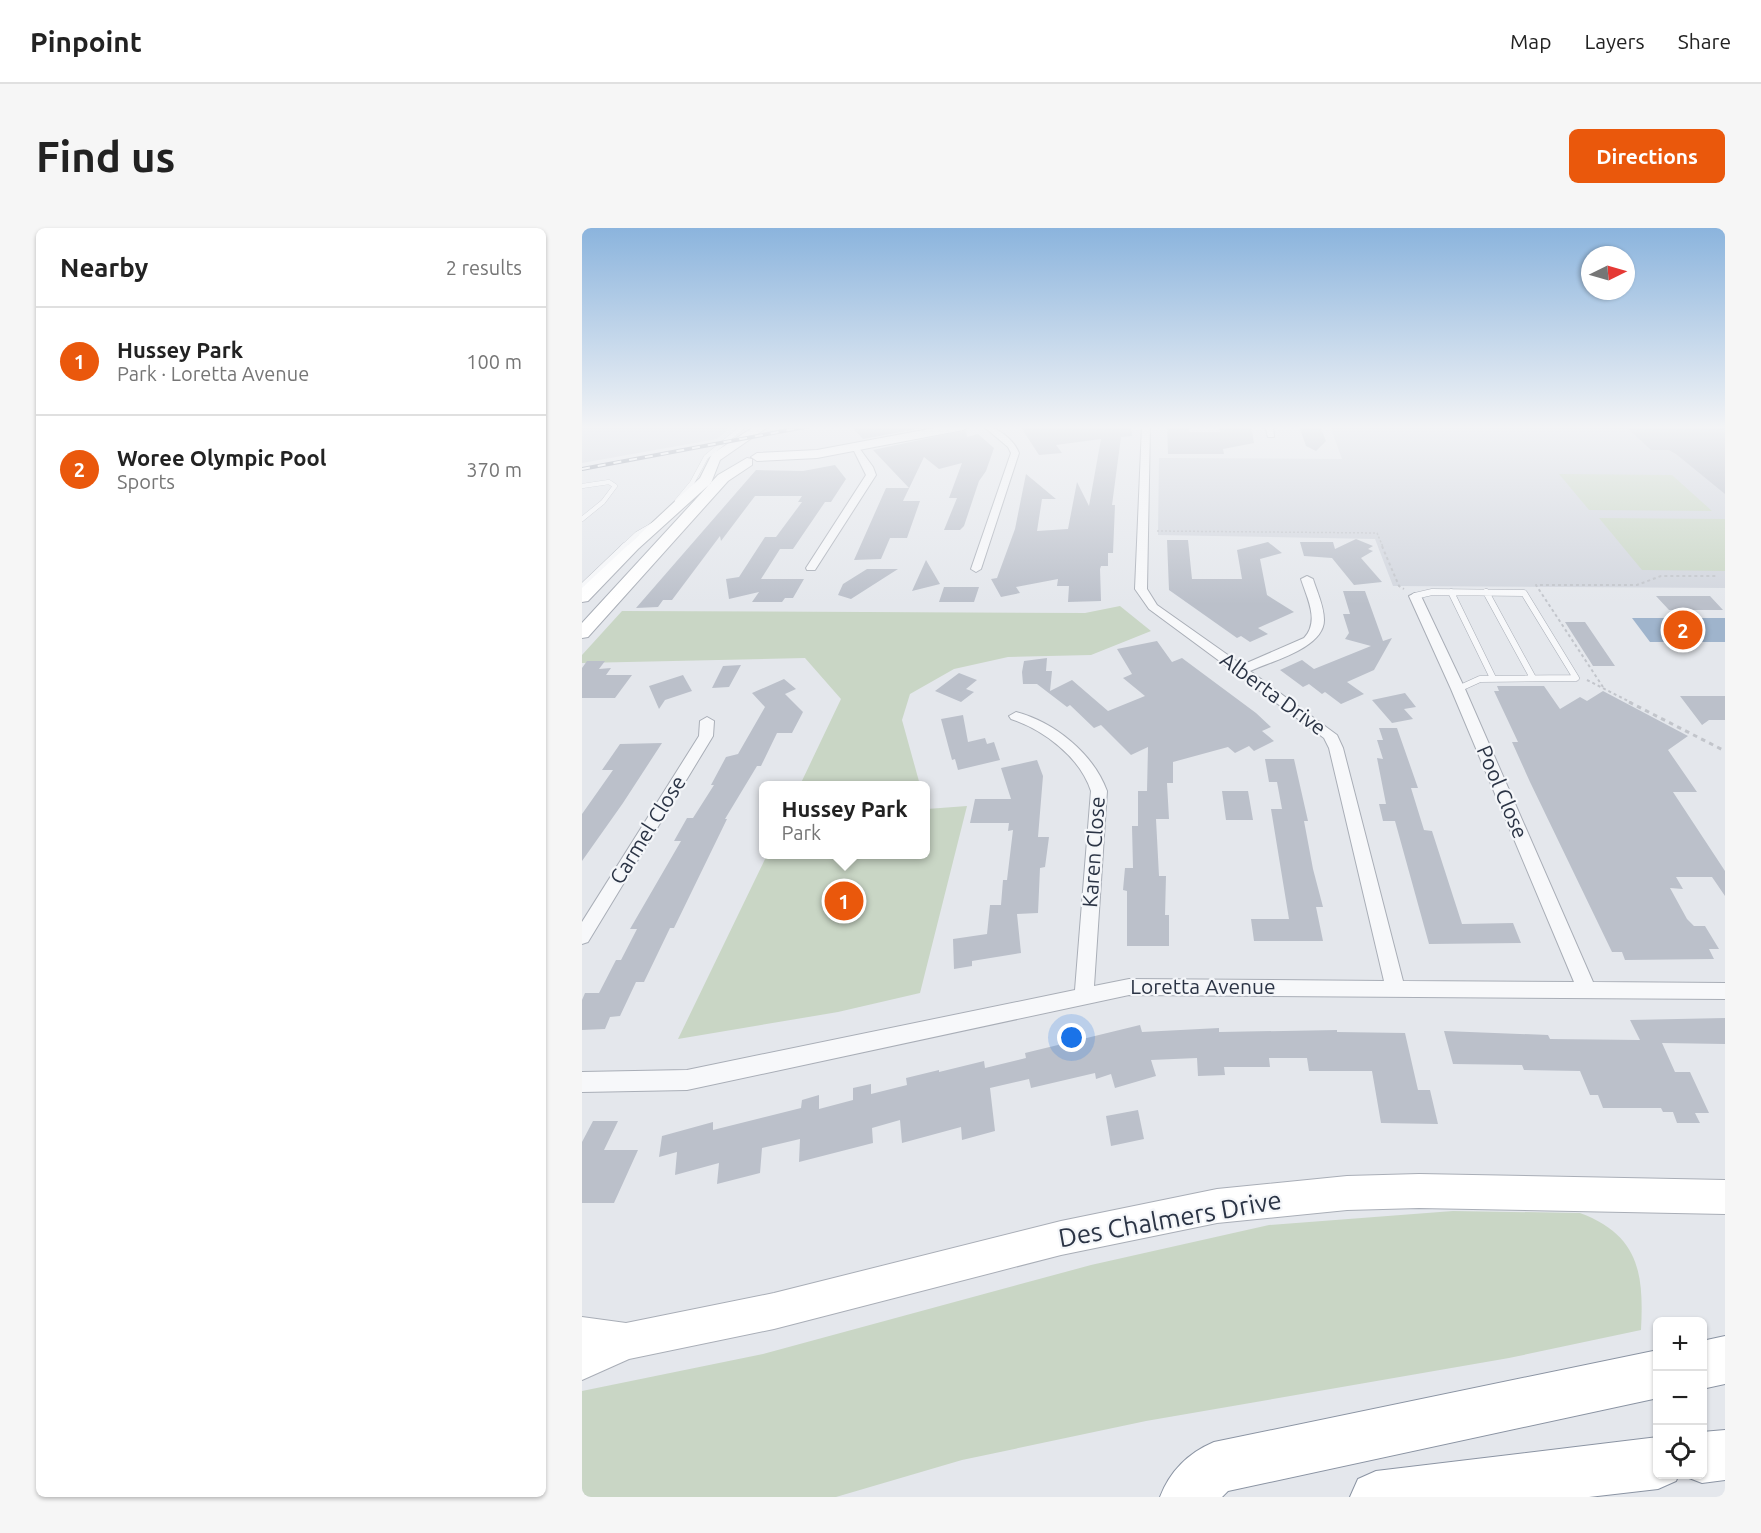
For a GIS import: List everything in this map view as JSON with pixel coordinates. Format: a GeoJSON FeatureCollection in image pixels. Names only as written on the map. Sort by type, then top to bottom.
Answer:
{"type":"FeatureCollection","features":[{"type":"Feature","properties":{"kind":"highway"},"geometry":{"type":"LineString","coordinates":[[1707,1364],[1725,1360]]}},
{"type":"Feature","properties":{"kind":"highway"},"geometry":{"type":"LineString","coordinates":[[1186,1497],[1214,1468],[1653,1375]]}},
{"type":"Feature","properties":{"kind":"highway"},"geometry":{"type":"LineString","coordinates":[[1707,1457],[1725,1455]]}},
{"type":"Feature","properties":{"kind":"highway"},"geometry":{"type":"LineString","coordinates":[[1376,1497],[1653,1464]]}},
{"type":"Feature","properties":{"kind":"street"},"geometry":{"type":"LineString","coordinates":[[582,597],[700,485]]}},
{"type":"Feature","properties":{"kind":"street"},"geometry":{"type":"LineString","coordinates":[[582,633],[716,485]]}},
{"type":"Feature","properties":{"kind":"street"},"geometry":{"type":"LineString","coordinates":[[811,568],[864,485]]}},
{"type":"Feature","properties":{"kind":"street"},"geometry":{"type":"LineString","coordinates":[[976,569],[1004,485]]}},
{"type":"Feature","properties":{"kind":"street","name":"Alberta Drive"},"geometry":{"type":"LineString","coordinates":[[1144,485],[1141,581],[1146,598],[1153,607],[1330,735],[1336,748],[1395,988]]}},
{"type":"Feature","properties":{"kind":"street"},"geometry":{"type":"LineString","coordinates":[[1241,670],[1308,641],[1317,633],[1320,625],[1307,579]]}},
{"type":"Feature","properties":{"kind":"street","name":"Pool Close"},"geometry":{"type":"LineString","coordinates":[[1415,596],[1458,688],[1587,989]]}},
{"type":"Feature","properties":{"kind":"street","name":"Karen Close"},"geometry":{"type":"LineString","coordinates":[[1016,716],[1032,719],[1089,768],[1097,779],[1099,791],[1084,995]]}},
{"type":"Feature","properties":{"kind":"street","name":"Carmel Close"},"geometry":{"type":"LineString","coordinates":[[582,937],[706,736],[707,722]]}},
{"type":"Feature","properties":{"kind":"street","name":"Loretta Avenue"},"geometry":{"type":"LineString","coordinates":[[582,1082],[687,1080],[1129,987],[1159,985],[1725,991]]}},
{"type":"Feature","properties":{"kind":"street","name":"Des Chalmers Drive"},"geometry":{"type":"LineString","coordinates":[[582,1361],[627,1341],[774,1311],[1061,1238],[1217,1206],[1337,1194],[1419,1191],[1725,1197]]}},
{"type":"Feature","properties":{"kind":"street","name":"Des Chalmers Drive"},"geometry":{"type":"LineString","coordinates":[[582,1336],[627,1341]]}},
{"type":"Feature","properties":{"kind":"lane"},"geometry":{"type":"LineString","coordinates":[[582,519],[603,502],[614,485]]}},
{"type":"Feature","properties":{"kind":"lane"},"geometry":{"type":"LineString","coordinates":[[582,587],[636,534],[661,521],[690,485]]}},
{"type":"Feature","properties":{"kind":"lane"},"geometry":{"type":"LineString","coordinates":[[1415,596],[1451,592],[1524,593],[1576,678]]}},
{"type":"Feature","properties":{"kind":"lane"},"geometry":{"type":"LineString","coordinates":[[1451,592],[1493,678]]}},
{"type":"Feature","properties":{"kind":"lane"},"geometry":{"type":"LineString","coordinates":[[1486,592],[1533,678]]}},
{"type":"Feature","properties":{"kind":"lane"},"geometry":{"type":"LineString","coordinates":[[1458,688],[1480,679],[1576,678]]}},
{"type":"Feature","properties":{"kind":"path"},"geometry":{"type":"LineString","coordinates":[[1143,531],[1377,533],[1399,586],[1415,596]]}},
{"type":"Feature","properties":{"kind":"path"},"geometry":{"type":"LineString","coordinates":[[1603,687],[1536,585],[1637,585],[1661,576],[1718,576]]}},
{"type":"Feature","properties":{"kind":"path"},"geometry":{"type":"LineString","coordinates":[[1576,678],[1591,680],[1725,751]]}},
{"type":"Feature","properties":{"kind":"shaded area"},"geometry":{"type":"Polygon","coordinates":[[[1159,485],[1725,485],[1725,588],[1393,586],[1375,539],[1158,535],[1159,485]]]}},
{"type":"Feature","properties":{"kind":"green space"},"geometry":{"type":"Polygon","coordinates":[[[1568,485],[1683,485],[1712,511],[1589,510],[1568,485]]]}},
{"type":"Feature","properties":{"kind":"green space"},"geometry":{"type":"Polygon","coordinates":[[[1599,518],[1725,519],[1725,571],[1642,570],[1599,518]]]}},
{"type":"Feature","properties":{"kind":"green space"},"geometry":{"type":"Polygon","coordinates":[[[1120,606],[1151,631],[1091,655],[1008,657],[954,669],[910,694],[902,720],[919,781],[802,781],[841,699],[805,658],[582,663],[582,655],[622,611],[1085,613],[1120,606]]]}},
{"type":"Feature","properties":{"kind":"green space"},"geometry":{"type":"Polygon","coordinates":[[[967,806],[920,993],[838,1012],[678,1039],[765,859],[930,859],[930,809],[967,806]]]}},
{"type":"Feature","properties":{"kind":"green space"},"geometry":{"type":"Polygon","coordinates":[[[1453,1211],[1580,1213],[1600,1222],[1615,1233],[1634,1258],[1641,1291],[1641,1330],[1509,1358],[1146,1421],[962,1460],[836,1497],[582,1497],[582,1391],[763,1354],[1091,1265],[1269,1225],[1453,1211]]]}},
{"type":"Feature","properties":{"kind":"water"},"geometry":{"type":"Polygon","coordinates":[[[1632,618],[1725,618],[1725,642],[1650,642],[1632,618]]]}},
{"type":"Feature","properties":{"kind":"building"},"geometry":{"type":"Polygon","coordinates":[[[743,485],[842,485],[831,502],[825,502],[793,549],[780,549],[761,579],[804,579],[793,598],[785,598],[782,602],[752,602],[759,592],[729,599],[726,579],[739,577],[765,537],[776,537],[802,502],[798,502],[802,496],[755,496],[721,541],[720,536],[672,600],[663,600],[658,607],[636,608],[743,485]]]}},
{"type":"Feature","properties":{"kind":"building"},"geometry":{"type":"Polygon","coordinates":[[[906,485],[911,485],[903,501],[920,501],[907,538],[890,538],[881,559],[854,560],[886,488],[909,488],[906,485]]]}},
{"type":"Feature","properties":{"kind":"building"},"geometry":{"type":"Polygon","coordinates":[[[954,485],[978,485],[964,526],[960,530],[944,530],[957,498],[949,498],[954,485]]]}},
{"type":"Feature","properties":{"kind":"building"},"geometry":{"type":"Polygon","coordinates":[[[1024,485],[1039,485],[1056,499],[1042,499],[1037,531],[1068,529],[1076,485],[1079,485],[1089,506],[1093,485],[1115,485],[1112,505],[1115,505],[1113,553],[1108,553],[1108,566],[1101,566],[1100,569],[1101,601],[1068,602],[1069,586],[1057,586],[1058,579],[1016,587],[1020,593],[1001,597],[991,579],[997,578],[1015,529],[1024,485]]]}},
{"type":"Feature","properties":{"kind":"building"},"geometry":{"type":"Polygon","coordinates":[[[1714,485],[1725,485],[1725,494],[1714,485]]]}},
{"type":"Feature","properties":{"kind":"building"},"geometry":{"type":"Polygon","coordinates":[[[1356,539],[1373,546],[1368,549],[1373,551],[1361,558],[1382,582],[1354,585],[1332,558],[1304,556],[1300,542],[1333,542],[1335,549],[1356,539]]]}},
{"type":"Feature","properties":{"kind":"building"},"geometry":{"type":"Polygon","coordinates":[[[1167,540],[1188,540],[1192,579],[1242,579],[1237,550],[1268,542],[1282,553],[1260,559],[1267,595],[1294,612],[1258,628],[1268,634],[1250,642],[1241,636],[1237,638],[1169,590],[1167,540]]]}},
{"type":"Feature","properties":{"kind":"building"},"geometry":{"type":"Polygon","coordinates":[[[926,560],[940,584],[912,591],[926,560]]]}},
{"type":"Feature","properties":{"kind":"building"},"geometry":{"type":"Polygon","coordinates":[[[867,569],[898,569],[851,599],[838,595],[843,584],[867,569]]]}},
{"type":"Feature","properties":{"kind":"building"},"geometry":{"type":"Polygon","coordinates":[[[944,587],[979,587],[974,602],[939,602],[944,587]]]}},
{"type":"Feature","properties":{"kind":"building"},"geometry":{"type":"Polygon","coordinates":[[[1343,591],[1365,591],[1383,641],[1392,638],[1374,670],[1347,682],[1364,694],[1341,704],[1309,684],[1303,687],[1280,670],[1302,660],[1314,669],[1371,646],[1345,639],[1349,633],[1343,614],[1350,614],[1343,591]]]}},
{"type":"Feature","properties":{"kind":"building"},"geometry":{"type":"Polygon","coordinates":[[[1656,596],[1710,596],[1723,610],[1669,610],[1656,596]]]}},
{"type":"Feature","properties":{"kind":"building"},"geometry":{"type":"Polygon","coordinates":[[[1565,622],[1585,622],[1615,666],[1593,666],[1565,622]]]}},
{"type":"Feature","properties":{"kind":"building"},"geometry":{"type":"Polygon","coordinates":[[[1157,641],[1172,662],[1182,658],[1256,713],[1271,727],[1262,731],[1274,741],[1254,751],[1249,746],[1235,753],[1228,747],[1173,762],[1173,783],[1167,783],[1169,819],[1156,819],[1159,876],[1166,876],[1165,915],[1169,915],[1169,946],[1127,946],[1127,891],[1123,890],[1125,868],[1133,868],[1132,826],[1138,826],[1138,791],[1147,791],[1148,747],[1131,755],[1101,725],[1094,728],[1070,705],[1067,707],[1037,684],[1023,684],[1022,672],[1024,661],[1047,658],[1046,671],[1052,671],[1050,691],[1072,680],[1108,711],[1145,696],[1123,678],[1132,674],[1117,649],[1157,641]]]}},
{"type":"Feature","properties":{"kind":"building"},"geometry":{"type":"Polygon","coordinates":[[[587,661],[605,661],[599,669],[611,668],[606,675],[632,675],[615,698],[582,698],[582,668],[587,661]]]}},
{"type":"Feature","properties":{"kind":"building"},"geometry":{"type":"Polygon","coordinates":[[[741,665],[729,687],[712,688],[723,666],[741,665]]]}},
{"type":"Feature","properties":{"kind":"building"},"geometry":{"type":"Polygon","coordinates":[[[959,673],[977,680],[966,689],[974,692],[961,702],[935,691],[959,673]]]}},
{"type":"Feature","properties":{"kind":"building"},"geometry":{"type":"Polygon","coordinates":[[[683,675],[692,691],[665,700],[659,709],[649,686],[683,675]]]}},
{"type":"Feature","properties":{"kind":"building"},"geometry":{"type":"Polygon","coordinates":[[[784,679],[796,689],[785,694],[803,712],[792,733],[777,733],[761,766],[757,766],[725,819],[727,819],[674,928],[670,928],[644,982],[636,982],[620,1016],[610,1017],[605,1029],[582,1030],[582,1000],[585,993],[599,993],[616,960],[621,960],[637,929],[630,929],[681,841],[674,841],[687,818],[693,818],[714,785],[711,785],[726,757],[738,754],[765,707],[752,693],[784,679]]]}},
{"type":"Feature","properties":{"kind":"building"},"geometry":{"type":"Polygon","coordinates":[[[1497,686],[1544,686],[1560,709],[1580,697],[1587,701],[1603,691],[1688,736],[1668,750],[1697,792],[1673,792],[1725,871],[1725,896],[1712,877],[1676,877],[1683,889],[1670,888],[1687,919],[1694,926],[1705,926],[1719,949],[1709,949],[1714,959],[1625,960],[1622,952],[1612,952],[1512,742],[1518,742],[1494,691],[1499,691],[1497,686]]]}},
{"type":"Feature","properties":{"kind":"building"},"geometry":{"type":"Polygon","coordinates":[[[1405,693],[1416,707],[1404,709],[1413,719],[1392,723],[1372,700],[1405,693]]]}},
{"type":"Feature","properties":{"kind":"building"},"geometry":{"type":"Polygon","coordinates":[[[1680,696],[1725,696],[1725,720],[1709,720],[1702,725],[1680,696]]]}},
{"type":"Feature","properties":{"kind":"building"},"geometry":{"type":"Polygon","coordinates":[[[963,715],[968,742],[985,738],[987,744],[994,742],[1000,760],[958,770],[955,759],[952,760],[941,719],[963,715]]]}},
{"type":"Feature","properties":{"kind":"building"},"geometry":{"type":"Polygon","coordinates":[[[1379,728],[1397,728],[1418,788],[1411,788],[1424,830],[1432,831],[1462,924],[1513,923],[1521,943],[1429,944],[1395,821],[1383,821],[1379,804],[1386,804],[1377,758],[1383,759],[1377,740],[1383,740],[1379,728]]]}},
{"type":"Feature","properties":{"kind":"building"},"geometry":{"type":"Polygon","coordinates":[[[662,743],[582,861],[582,814],[613,770],[602,770],[620,744],[662,743]]]}},
{"type":"Feature","properties":{"kind":"building"},"geometry":{"type":"Polygon","coordinates":[[[1265,759],[1294,759],[1308,821],[1304,821],[1313,869],[1323,907],[1316,907],[1323,941],[1254,941],[1251,919],[1289,919],[1271,809],[1282,809],[1277,782],[1269,782],[1265,759]]]}},
{"type":"Feature","properties":{"kind":"building"},"geometry":{"type":"Polygon","coordinates":[[[1037,760],[1043,776],[1038,837],[1049,837],[1045,867],[1040,868],[1038,913],[1017,914],[1021,953],[972,961],[972,966],[954,969],[953,939],[987,934],[990,905],[1001,905],[1003,880],[1007,880],[1013,830],[1008,831],[1009,823],[970,823],[975,799],[1011,799],[1001,768],[1037,760]]]}},
{"type":"Feature","properties":{"kind":"building"},"geometry":{"type":"Polygon","coordinates":[[[1222,791],[1248,791],[1253,820],[1226,820],[1222,791]]]}},
{"type":"Feature","properties":{"kind":"building"},"geometry":{"type":"Polygon","coordinates":[[[1725,1018],[1725,1044],[1662,1043],[1675,1072],[1690,1072],[1709,1113],[1695,1113],[1700,1123],[1677,1123],[1673,1112],[1663,1112],[1661,1108],[1603,1108],[1598,1095],[1590,1095],[1580,1071],[1524,1070],[1522,1065],[1453,1064],[1444,1031],[1548,1035],[1550,1039],[1640,1040],[1630,1020],[1725,1018]]]}},
{"type":"Feature","properties":{"kind":"building"},"geometry":{"type":"Polygon","coordinates":[[[1140,1025],[1142,1032],[1219,1028],[1219,1032],[1337,1030],[1337,1032],[1405,1033],[1418,1090],[1430,1090],[1438,1124],[1381,1123],[1372,1071],[1309,1071],[1307,1058],[1269,1058],[1270,1067],[1224,1067],[1225,1075],[1198,1076],[1197,1058],[1151,1060],[1156,1076],[1115,1088],[1111,1074],[1096,1079],[1095,1073],[1031,1088],[1029,1079],[990,1088],[995,1131],[962,1140],[961,1127],[902,1143],[900,1120],[872,1128],[873,1143],[799,1162],[800,1139],[762,1148],[760,1173],[717,1184],[719,1163],[675,1175],[677,1152],[659,1157],[662,1136],[713,1122],[713,1130],[801,1108],[802,1100],[819,1095],[819,1109],[853,1100],[853,1088],[871,1084],[871,1094],[907,1085],[906,1078],[984,1061],[985,1068],[1026,1058],[1025,1053],[1140,1025]]]}},
{"type":"Feature","properties":{"kind":"building"},"geometry":{"type":"Polygon","coordinates":[[[1138,1110],[1144,1139],[1111,1146],[1106,1116],[1138,1110]]]}},
{"type":"Feature","properties":{"kind":"building"},"geometry":{"type":"Polygon","coordinates":[[[593,1121],[618,1121],[604,1150],[638,1150],[614,1203],[582,1203],[582,1142],[593,1121]]]}},
{"type":"Feature","properties":{"kind":"place","name":"Woree Olympic Pool"},"geometry":{"type":"Point","coordinates":[1683,630]}},
{"type":"Feature","properties":{"kind":"place","name":"Hussey Park"},"geometry":{"type":"Point","coordinates":[844,901]}}]}
